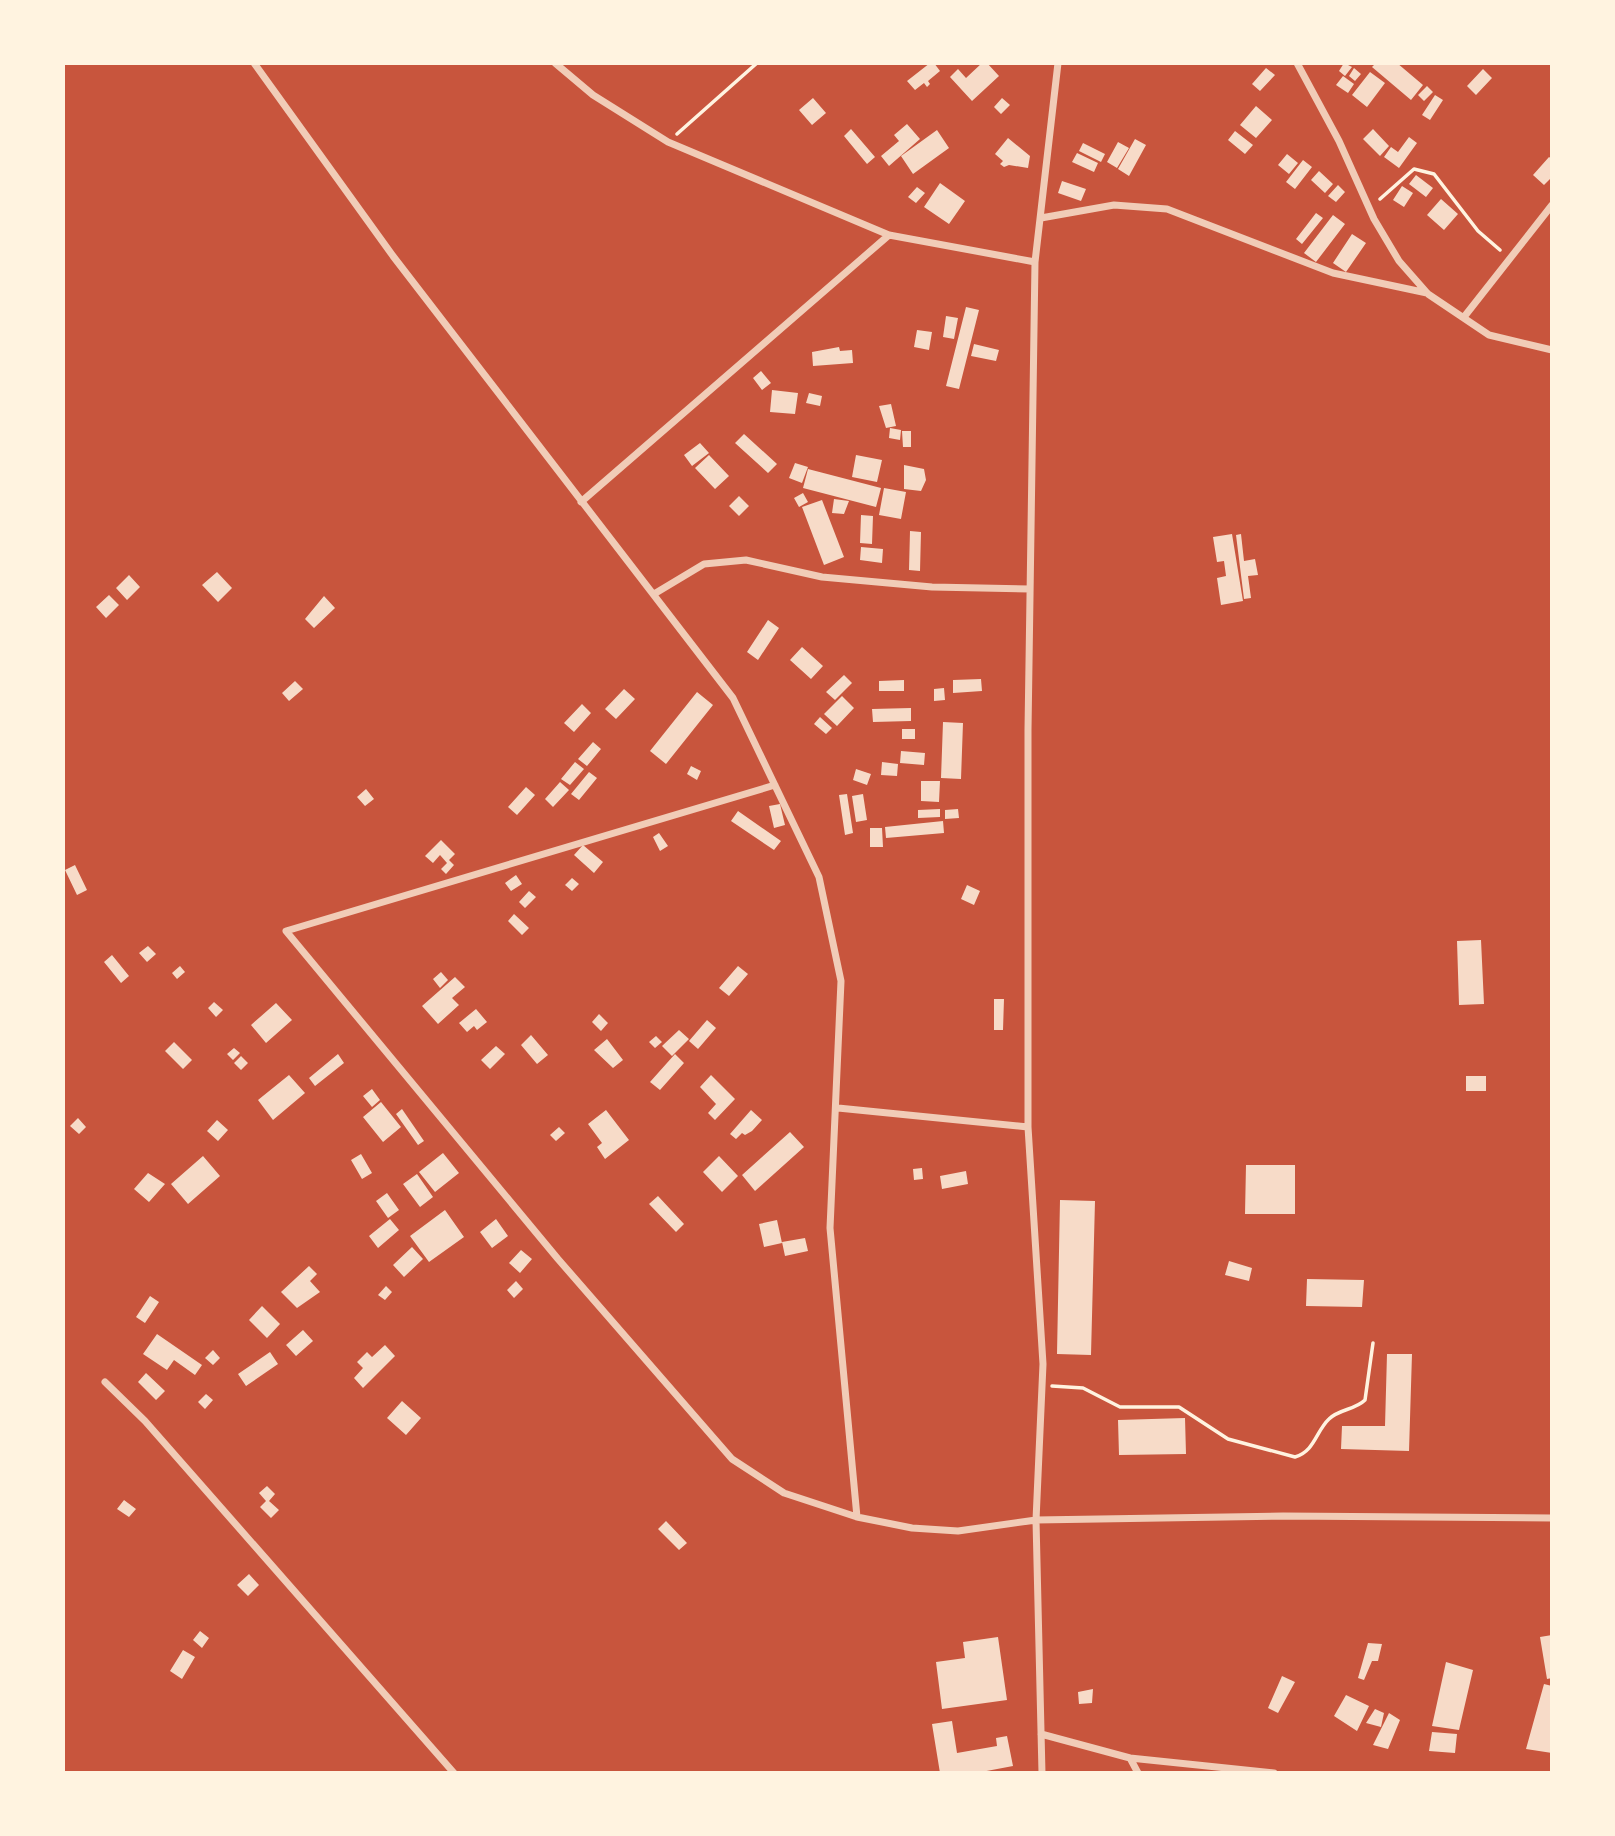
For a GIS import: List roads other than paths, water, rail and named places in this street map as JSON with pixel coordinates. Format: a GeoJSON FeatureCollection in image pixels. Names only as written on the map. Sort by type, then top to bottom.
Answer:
{"type":"FeatureCollection","features":[{"type":"Feature","properties":{"kind":"street"},"geometry":{"type":"LineString","coordinates":[[254,63],[393,256],[733,698],[819,877],[841,981],[838,1108],[830,1228],[857,1517]]}},
{"type":"Feature","properties":{"kind":"street"},"geometry":{"type":"LineString","coordinates":[[555,63],[593,94],[668,142],[889,236],[1035,262]]}},
{"type":"Feature","properties":{"kind":"street"},"geometry":{"type":"LineString","coordinates":[[1042,1773],[1036,1520],[1043,1385],[1028,1127],[1030,589],[1035,262],[1058,63]]}},
{"type":"Feature","properties":{"kind":"street"},"geometry":{"type":"LineString","coordinates":[[1297,63],[1339,141],[1369,208],[1399,261],[1428,293],[1489,335],[1552,350]]}},
{"type":"Feature","properties":{"kind":"street"},"geometry":{"type":"LineString","coordinates":[[1041,218],[1114,205],[1167,209],[1333,273],[1428,293]]}},
{"type":"Feature","properties":{"kind":"street"},"geometry":{"type":"LineString","coordinates":[[1464,317],[1552,205]]}},
{"type":"Feature","properties":{"kind":"street"},"geometry":{"type":"LineString","coordinates":[[581,502],[889,236]]}},
{"type":"Feature","properties":{"kind":"street"},"geometry":{"type":"LineString","coordinates":[[654,594],[704,564],[746,560],[822,577],[932,587],[1030,589]]}},
{"type":"Feature","properties":{"kind":"street"},"geometry":{"type":"LineString","coordinates":[[775,785],[286,931],[558,1259],[732,1459],[784,1493],[857,1517],[912,1528],[958,1531],[1036,1520],[1283,1516],[1552,1518]]}},
{"type":"Feature","properties":{"kind":"street"},"geometry":{"type":"LineString","coordinates":[[838,1108],[1028,1127]]}},
{"type":"Feature","properties":{"kind":"street"},"geometry":{"type":"LineString","coordinates":[[106,1382],[145,1421],[454,1773]]}},
{"type":"Feature","properties":{"kind":"street"},"geometry":{"type":"LineString","coordinates":[[1041,1734],[1130,1758],[1274,1773]]}},
{"type":"Feature","properties":{"kind":"street"},"geometry":{"type":"LineString","coordinates":[[1130,1758],[1138,1773]]}}]}
